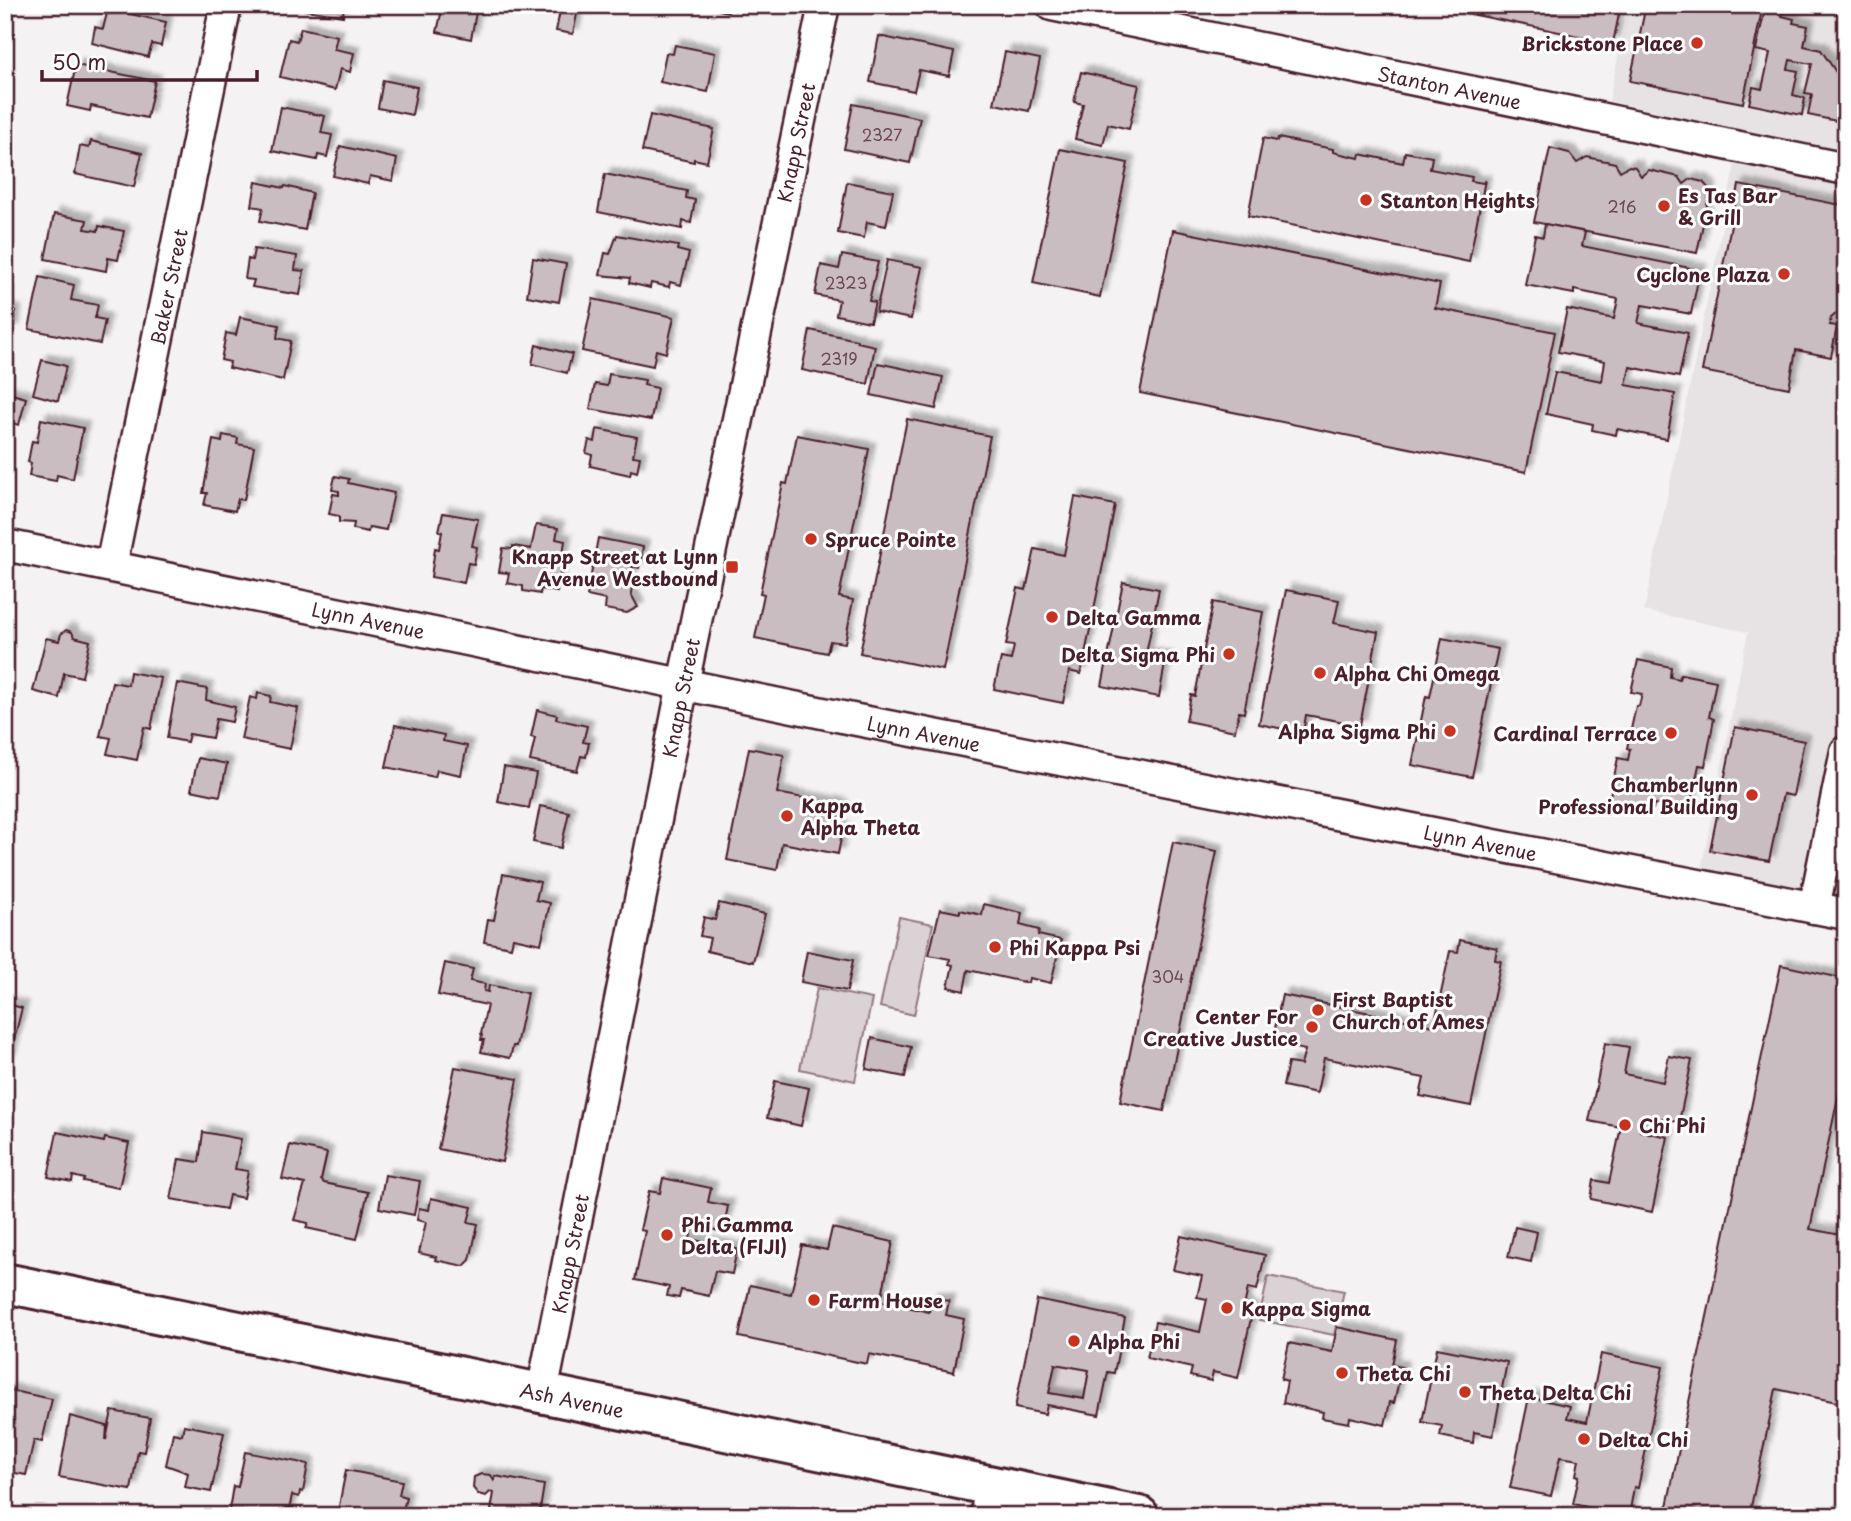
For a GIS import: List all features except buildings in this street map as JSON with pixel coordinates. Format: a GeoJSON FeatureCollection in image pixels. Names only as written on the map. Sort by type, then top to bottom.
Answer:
{"type":"FeatureCollection","features":[{"type":"Feature","properties":{"kind":"street","name":"Baker Street"},"geometry":{"type":"LineString","coordinates":[[111,566],[226,5]]}},
{"type":"Feature","properties":{"kind":"street","name":"Knapp Street"},"geometry":{"type":"LineString","coordinates":[[542,1393],[683,684],[824,5]]}},
{"type":"Feature","properties":{"kind":"street","name":"Stanton Avenue"},"geometry":{"type":"LineString","coordinates":[[1052,5],[1846,169]]}},
{"type":"Feature","properties":{"kind":"street","name":"Lynn Avenue"},"geometry":{"type":"LineString","coordinates":[[5,545],[683,684],[1846,914]]}},
{"type":"Feature","properties":{"kind":"street"},"geometry":{"type":"LineString","coordinates":[[1814,908],[1846,751]]}},
{"type":"Feature","properties":{"kind":"street","name":"Ash Avenue"},"geometry":{"type":"LineString","coordinates":[[5,1283],[542,1393],[988,1500],[1139,1516]]}},
{"type":"Feature","properties":{"kind":"shaded area"},"geometry":{"type":"Polygon","coordinates":[[[1629,5],[1846,5],[1846,896],[1701,870],[1748,632],[1644,611],[1742,130],[1609,101],[1629,5]]]}},
{"type":"Feature","properties":{"kind":"shaded area"},"geometry":{"type":"Polygon","coordinates":[[[899,917],[933,924],[914,1015],[880,1007],[899,917]]]}},
{"type":"Feature","properties":{"kind":"shaded area"},"geometry":{"type":"Polygon","coordinates":[[[817,988],[872,999],[855,1081],[800,1069],[817,988]]]}},
{"type":"Feature","properties":{"kind":"shaded area"},"geometry":{"type":"Polygon","coordinates":[[[1268,1276],[1344,1291],[1334,1335],[1259,1320],[1268,1276]]]}},
{"type":"Feature","properties":{"kind":"shaded area"},"geometry":{"type":"Polygon","coordinates":[[[1055,1364],[1089,1370],[1084,1399],[1049,1393],[1055,1364]]]}},
{"type":"Feature","properties":{"kind":"place","name":"Brickstone Place"},"geometry":{"type":"Point","coordinates":[1697,43]}},
{"type":"Feature","properties":{"kind":"place","name":"Stanton Heights"},"geometry":{"type":"Point","coordinates":[1366,200]}},
{"type":"Feature","properties":{"kind":"place","name":"Es Tas Bar & Grill"},"geometry":{"type":"Point","coordinates":[1664,206]}},
{"type":"Feature","properties":{"kind":"place","name":"Cyclone Plaza"},"geometry":{"type":"Point","coordinates":[1784,274]}},
{"type":"Feature","properties":{"kind":"place","name":"Spruce Pointe"},"geometry":{"type":"Point","coordinates":[811,539]}},
{"type":"Feature","properties":{"kind":"place","name":"Knapp Street at Lynn Avenue Westbound"},"geometry":{"type":"Point","coordinates":[732,567]}},
{"type":"Feature","properties":{"kind":"place","name":"Delta Gamma"},"geometry":{"type":"Point","coordinates":[1052,617]}},
{"type":"Feature","properties":{"kind":"place","name":"Delta Sigma Phi"},"geometry":{"type":"Point","coordinates":[1229,654]}},
{"type":"Feature","properties":{"kind":"place","name":"Alpha Chi Omega"},"geometry":{"type":"Point","coordinates":[1320,673]}},
{"type":"Feature","properties":{"kind":"place","name":"Alpha Sigma Phi"},"geometry":{"type":"Point","coordinates":[1450,731]}},
{"type":"Feature","properties":{"kind":"place","name":"Cardinal Terrace"},"geometry":{"type":"Point","coordinates":[1671,733]}},
{"type":"Feature","properties":{"kind":"place","name":"Chamberlynn Professional Building"},"geometry":{"type":"Point","coordinates":[1752,795]}},
{"type":"Feature","properties":{"kind":"place","name":"Kappa Alpha Theta"},"geometry":{"type":"Point","coordinates":[787,816]}},
{"type":"Feature","properties":{"kind":"place","name":"Phi Kappa Psi"},"geometry":{"type":"Point","coordinates":[995,947]}},
{"type":"Feature","properties":{"kind":"place","name":"First Baptist Church of Ames"},"geometry":{"type":"Point","coordinates":[1318,1010]}},
{"type":"Feature","properties":{"kind":"place","name":"Center For Creative Justice"},"geometry":{"type":"Point","coordinates":[1312,1027]}},
{"type":"Feature","properties":{"kind":"place","name":"Chi Phi"},"geometry":{"type":"Point","coordinates":[1625,1125]}},
{"type":"Feature","properties":{"kind":"place","name":"Phi Gamma Delta (FIJI)"},"geometry":{"type":"Point","coordinates":[667,1235]}},
{"type":"Feature","properties":{"kind":"place","name":"Farm House"},"geometry":{"type":"Point","coordinates":[814,1300]}},
{"type":"Feature","properties":{"kind":"place","name":"Kappa Sigma"},"geometry":{"type":"Point","coordinates":[1227,1308]}},
{"type":"Feature","properties":{"kind":"place","name":"Alpha Phi"},"geometry":{"type":"Point","coordinates":[1074,1341]}},
{"type":"Feature","properties":{"kind":"place","name":"Theta Chi"},"geometry":{"type":"Point","coordinates":[1342,1373]}},
{"type":"Feature","properties":{"kind":"place","name":"Theta Delta Chi"},"geometry":{"type":"Point","coordinates":[1465,1392]}},
{"type":"Feature","properties":{"kind":"place","name":"Delta Chi"},"geometry":{"type":"Point","coordinates":[1584,1439]}}]}
